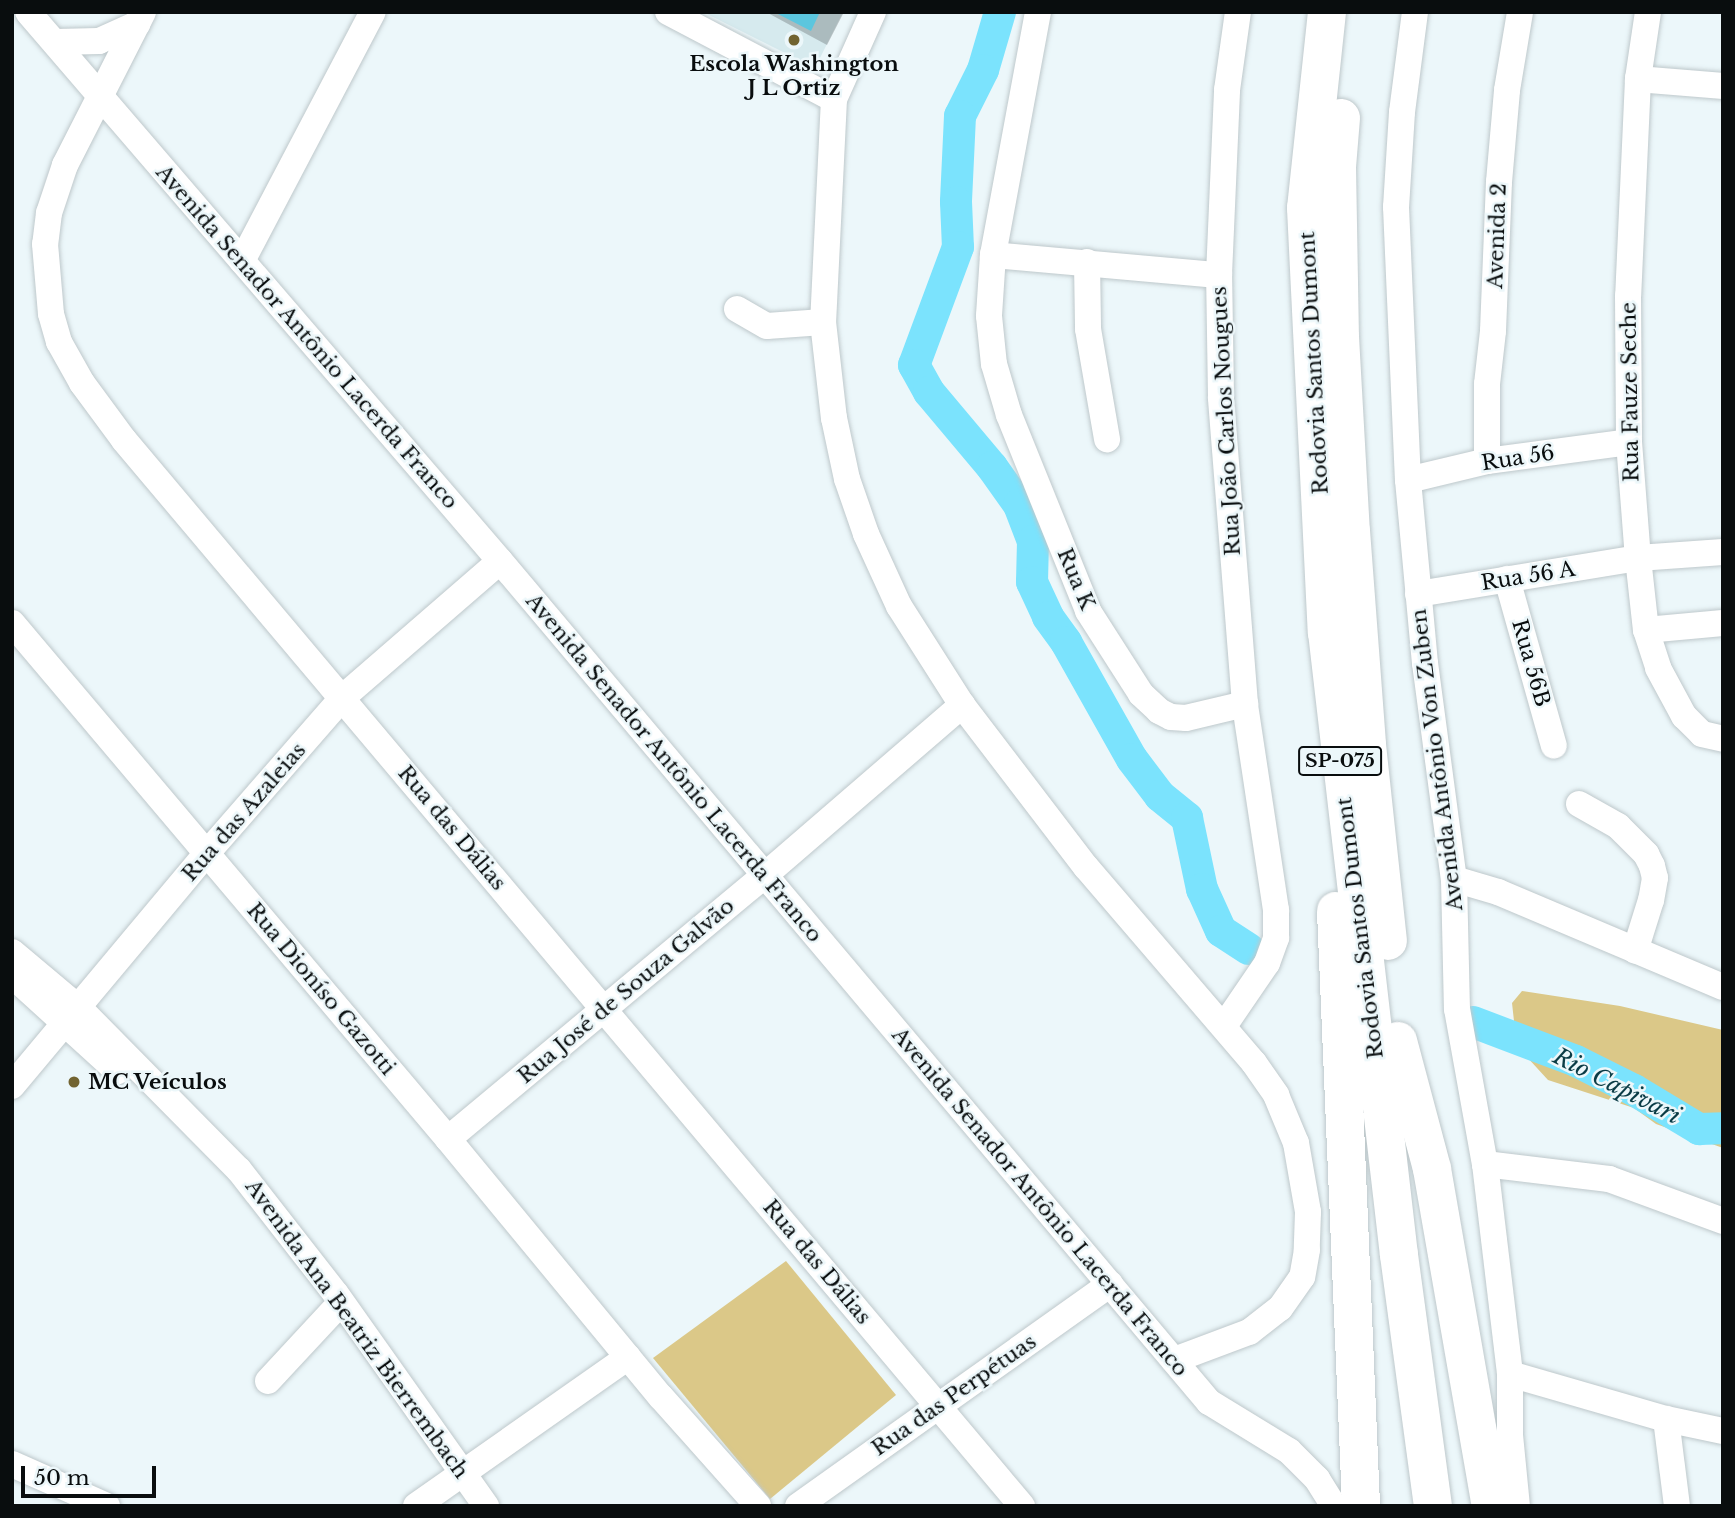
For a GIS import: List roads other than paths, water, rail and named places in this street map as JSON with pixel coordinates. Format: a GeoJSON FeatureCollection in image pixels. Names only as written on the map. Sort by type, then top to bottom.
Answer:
{"type":"FeatureCollection","features":[{"type":"Feature","properties":{"kind":"highway","name":"Rodovia Santos Dumont"},"geometry":{"type":"LineString","coordinates":[[1327,12],[1306,208],[1327,632],[1338,752],[1399,1255],[1433,1506]]}},
{"type":"Feature","properties":{"kind":"highway","name":"Rodovia Santos Dumont"},"geometry":{"type":"LineString","coordinates":[[1350,12],[1337,167],[1340,337],[1367,745],[1398,1041],[1461,1506]]}},
{"type":"Feature","properties":{"kind":"highway"},"geometry":{"type":"LineString","coordinates":[[1338,752],[1335,930],[1361,1506]]}},
{"type":"Feature","properties":{"kind":"highway"},"geometry":{"type":"LineString","coordinates":[[1398,1041],[1432,1169],[1491,1506]]}},
{"type":"Feature","properties":{"kind":"street","name":"Avenida Senador Antônio Lacerda Franco"},"geometry":{"type":"LineString","coordinates":[[28,12],[56,41],[98,94],[500,561],[1209,1402],[1289,1451],[1317,1479],[1334,1506]]}},
{"type":"Feature","properties":{"kind":"street"},"geometry":{"type":"LineString","coordinates":[[242,261],[373,12]]}},
{"type":"Feature","properties":{"kind":"street"},"geometry":{"type":"LineString","coordinates":[[668,12],[834,99]]}},
{"type":"Feature","properties":{"kind":"street"},"geometry":{"type":"LineString","coordinates":[[873,12],[834,99],[823,322],[834,418],[847,480],[866,534],[899,606],[962,705],[1086,867],[1224,1027],[1276,1096],[1296,1143],[1308,1212],[1307,1250],[1302,1277],[1280,1308],[1249,1332],[1174,1360]]}},
{"type":"Feature","properties":{"kind":"street","name":"Rua K"},"geometry":{"type":"LineString","coordinates":[[1038,12],[993,255],[989,316],[994,364],[1009,415],[1087,611],[1141,694],[1171,718],[1186,718],[1245,704]]}},
{"type":"Feature","properties":{"kind":"street","name":"Rua João Carlos Nougues"},"geometry":{"type":"LineString","coordinates":[[1238,12],[1227,90],[1219,275],[1221,397],[1245,704]]}},
{"type":"Feature","properties":{"kind":"street","name":"Avenida Antônio Von Zuben"},"geometry":{"type":"LineString","coordinates":[[1415,12],[1402,112],[1396,207],[1408,480],[1418,594],[1454,879],[1457,1009],[1485,1164],[1510,1374],[1510,1435],[1517,1506]]}},
{"type":"Feature","properties":{"kind":"street","name":"Avenida 2"},"geometry":{"type":"LineString","coordinates":[[1487,461],[1487,384],[1494,319],[1499,182],[1507,90],[1520,12]]}},
{"type":"Feature","properties":{"kind":"street","name":"Rua Fauze Seche"},"geometry":{"type":"LineString","coordinates":[[1648,12],[1638,79],[1628,296],[1629,442],[1638,558],[1646,630],[1658,668],[1684,716],[1702,734],[1723,739]]}},
{"type":"Feature","properties":{"kind":"street"},"geometry":{"type":"LineString","coordinates":[[56,41],[99,41],[140,18]]}},
{"type":"Feature","properties":{"kind":"street","name":"Rua das Dálias"},"geometry":{"type":"LineString","coordinates":[[140,18],[98,94],[65,165],[49,213],[45,244],[51,314],[59,342],[82,383],[124,440],[1022,1506]]}},
{"type":"Feature","properties":{"kind":"street"},"geometry":{"type":"LineString","coordinates":[[1638,79],[1723,86]]}},
{"type":"Feature","properties":{"kind":"street"},"geometry":{"type":"LineString","coordinates":[[993,255],[1219,275]]}},
{"type":"Feature","properties":{"kind":"street"},"geometry":{"type":"LineString","coordinates":[[1087,262],[1088,329],[1107,439]]}},
{"type":"Feature","properties":{"kind":"street"},"geometry":{"type":"LineString","coordinates":[[737,309],[768,326],[823,322]]}},
{"type":"Feature","properties":{"kind":"street","name":"Rua 56"},"geometry":{"type":"LineString","coordinates":[[1408,480],[1487,461],[1629,442]]}},
{"type":"Feature","properties":{"kind":"street","name":"Rua 56 A"},"geometry":{"type":"LineString","coordinates":[[1418,594],[1638,558],[1723,552]]}},
{"type":"Feature","properties":{"kind":"street","name":"Rua das Azaleias"},"geometry":{"type":"LineString","coordinates":[[12,1086],[207,853],[342,698],[500,561]]}},
{"type":"Feature","properties":{"kind":"street","name":"Rua 56B"},"geometry":{"type":"LineString","coordinates":[[1507,579],[1554,746]]}},
{"type":"Feature","properties":{"kind":"street","name":"Rua Dioníso Gazotti"},"geometry":{"type":"LineString","coordinates":[[12,623],[448,1139],[628,1357],[758,1506]]}},
{"type":"Feature","properties":{"kind":"street"},"geometry":{"type":"LineString","coordinates":[[1646,630],[1723,623]]}},
{"type":"Feature","properties":{"kind":"street"},"geometry":{"type":"LineString","coordinates":[[1224,1027],[1267,963],[1276,938],[1276,910],[1245,704]]}},
{"type":"Feature","properties":{"kind":"street","name":"Rua José de Souza Galvão"},"geometry":{"type":"LineString","coordinates":[[448,1139],[603,1007],[764,876],[962,705]]}},
{"type":"Feature","properties":{"kind":"street"},"geometry":{"type":"LineString","coordinates":[[1579,804],[1618,826],[1646,854],[1652,866],[1655,878],[1651,900],[1635,951]]}},
{"type":"Feature","properties":{"kind":"street"},"geometry":{"type":"LineString","coordinates":[[1454,879],[1498,892],[1723,987]]}},
{"type":"Feature","properties":{"kind":"street","name":"Avenida Ana Beatriz Bierrembach"},"geometry":{"type":"LineString","coordinates":[[12,952],[201,1153],[290,1253],[457,1479],[486,1506]]}},
{"type":"Feature","properties":{"kind":"street","name":"Avenida Ana Beatriz Bierrembach"},"geometry":{"type":"LineString","coordinates":[[12,976],[73,1016],[213,1141],[266,1202],[390,1368],[457,1479],[464,1506]]}},
{"type":"Feature","properties":{"kind":"street"},"geometry":{"type":"LineString","coordinates":[[1485,1164],[1609,1179],[1723,1221]]}},
{"type":"Feature","properties":{"kind":"street","name":"Rua das Perpétuas"},"geometry":{"type":"LineString","coordinates":[[798,1506],[1110,1284]]}},
{"type":"Feature","properties":{"kind":"street"},"geometry":{"type":"LineString","coordinates":[[268,1381],[333,1311]]}},
{"type":"Feature","properties":{"kind":"street"},"geometry":{"type":"LineString","coordinates":[[416,1506],[628,1357]]}},
{"type":"Feature","properties":{"kind":"street"},"geometry":{"type":"LineString","coordinates":[[1510,1374],[1666,1419],[1723,1431]]}},
{"type":"Feature","properties":{"kind":"street"},"geometry":{"type":"LineString","coordinates":[[1666,1419],[1676,1506]]}},
{"type":"Feature","properties":{"kind":"street"},"geometry":{"type":"LineString","coordinates":[[12,1448],[44,1477]]}},
{"type":"Feature","properties":{"kind":"street"},"geometry":{"type":"LineString","coordinates":[[12,1464],[107,1506]]}},
{"type":"Feature","properties":{"kind":"waterway"},"geometry":{"type":"LineString","coordinates":[[1000,12],[983,70],[960,116],[956,202],[958,247],[914,365],[929,392],[992,467],[1019,505],[1033,541],[1032,582],[1048,617],[1066,642],[1132,759],[1160,796],[1187,818],[1202,889],[1221,931],[1249,949]]}},
{"type":"Feature","properties":{"kind":"waterway","name":"Rio Capivari"},"geometry":{"type":"LineString","coordinates":[[1473,1022],[1576,1061],[1634,1090],[1699,1129],[1723,1128]]}},
{"type":"Feature","properties":{"kind":"place","name":"Escola Washington J L Ortiz"},"geometry":{"type":"Point","coordinates":[794,40]}},
{"type":"Feature","properties":{"kind":"place","name":"MC Veículos"},"geometry":{"type":"Point","coordinates":[74,1082]}}]}
